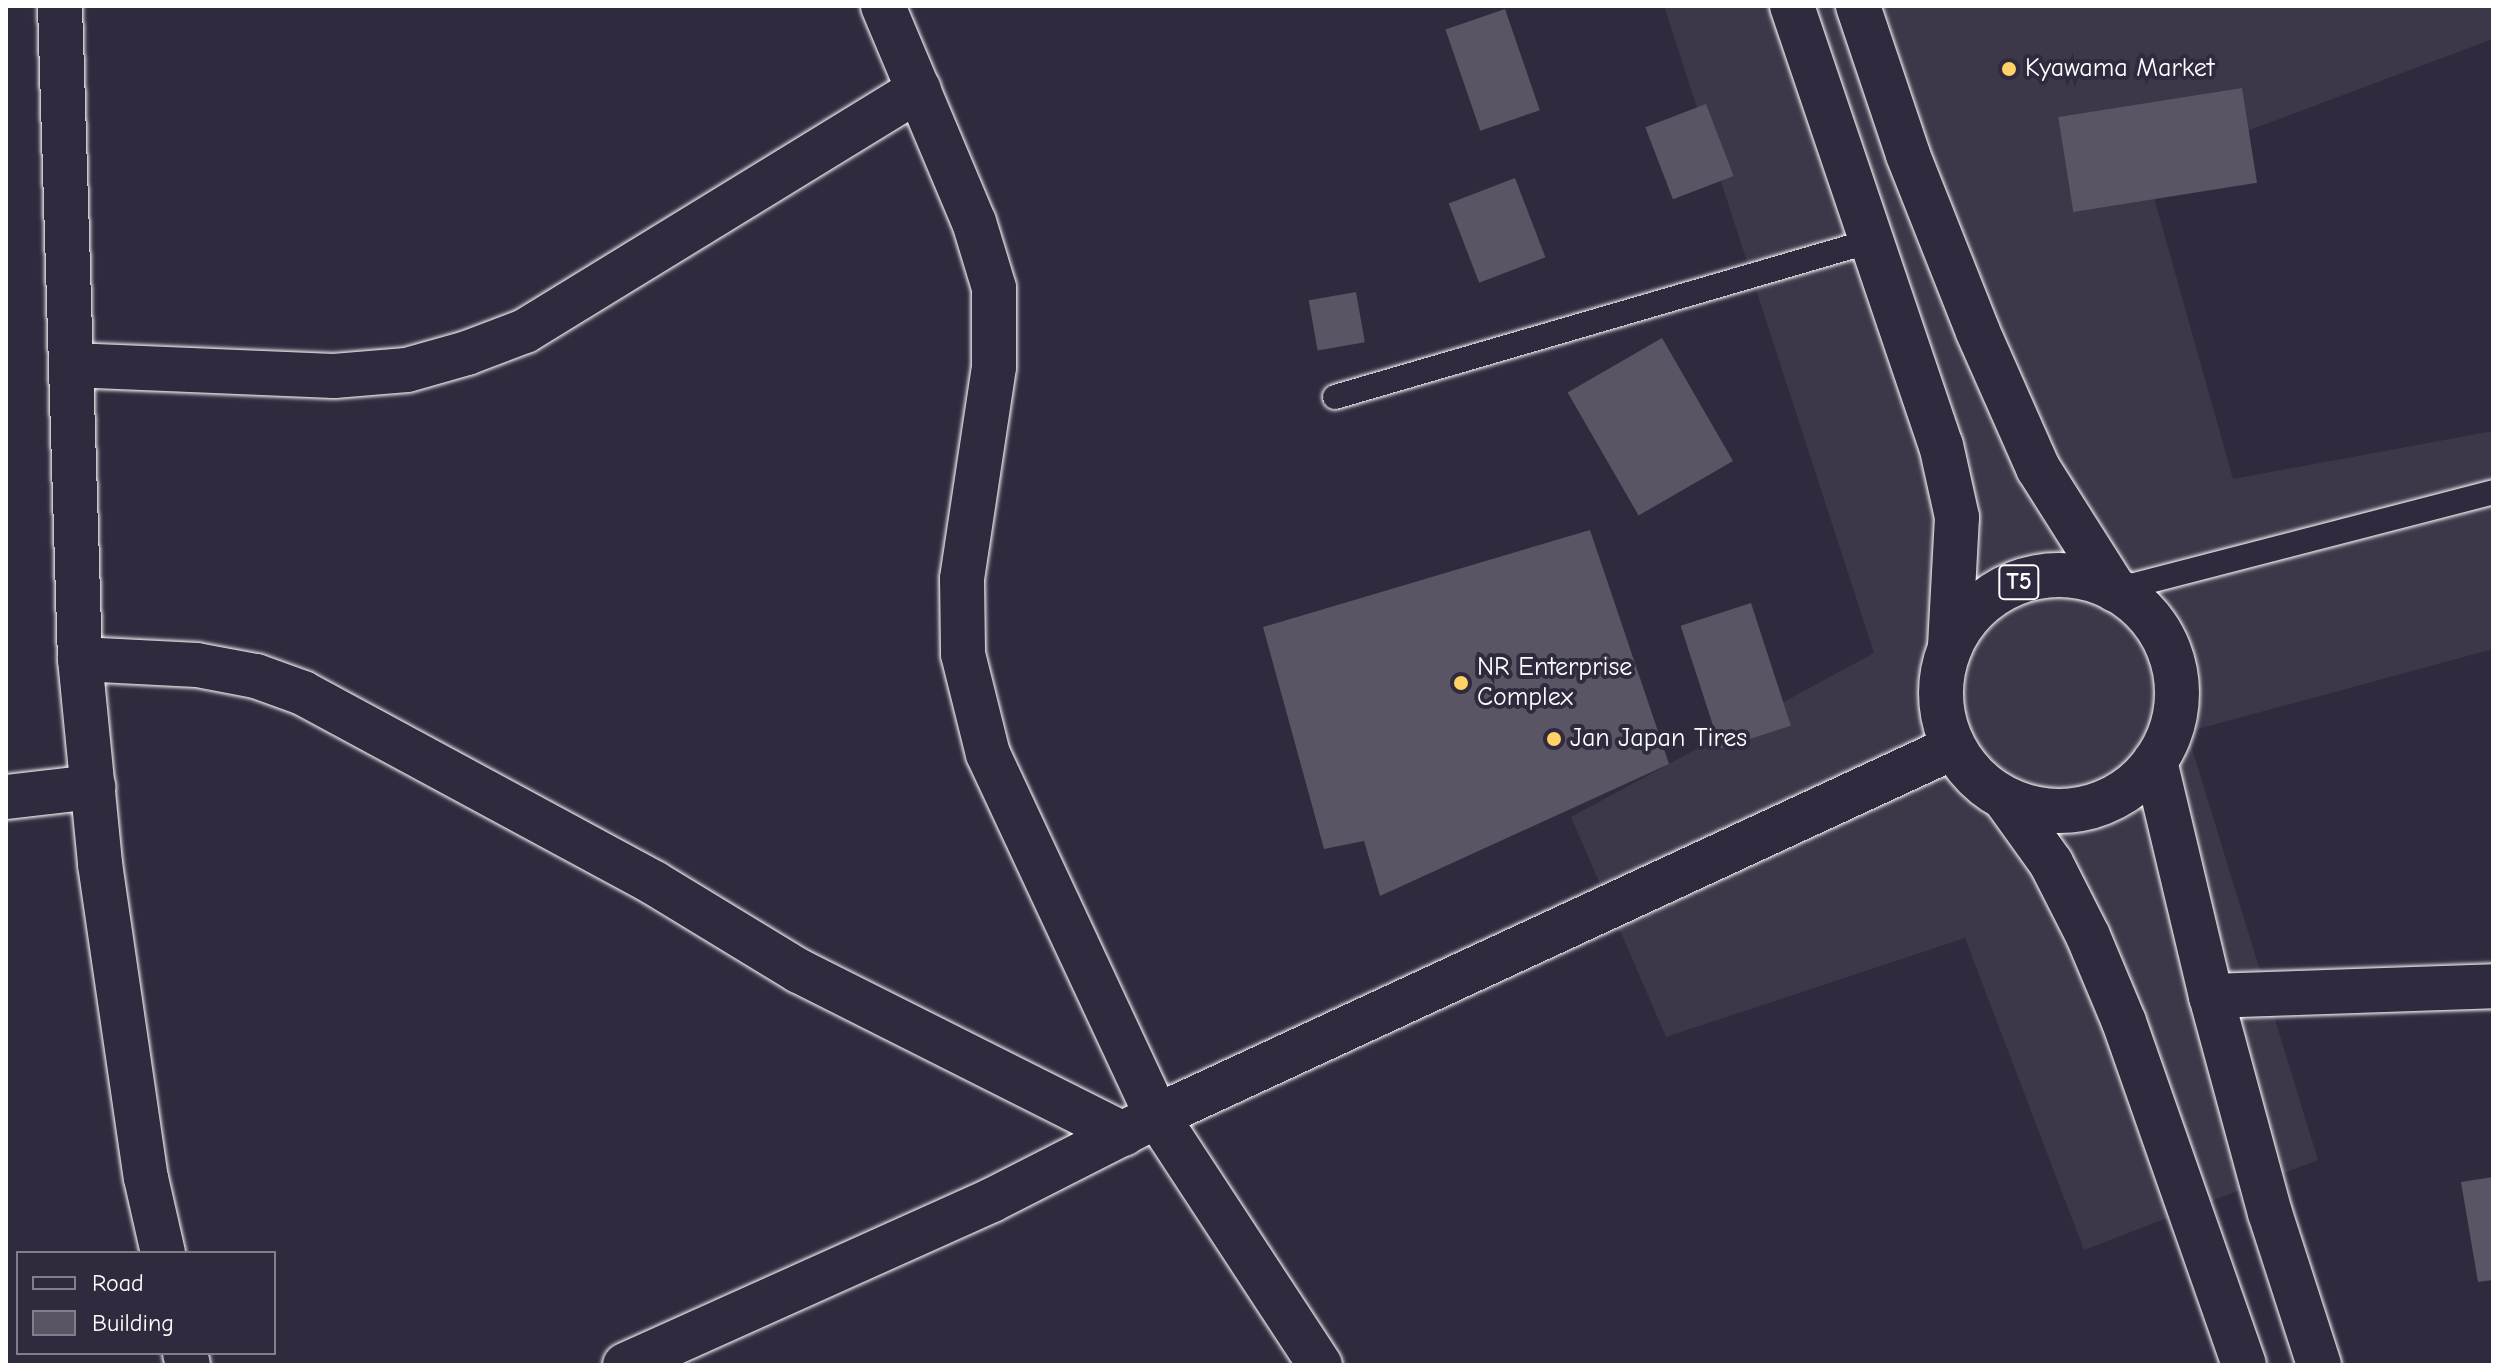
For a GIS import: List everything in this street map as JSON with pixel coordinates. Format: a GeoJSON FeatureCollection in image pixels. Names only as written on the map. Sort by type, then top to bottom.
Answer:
{"type":"FeatureCollection","features":[{"type":"Feature","properties":{"kind":"main road"},"geometry":{"type":"LineString","coordinates":[[60,6],[80,659],[93,787],[144,1163],[163,1251]]}},
{"type":"Feature","properties":{"kind":"main road"},"geometry":{"type":"LineString","coordinates":[[883,6],[974,222],[994,288],[998,325],[962,579],[963,654],[974,708],[988,754],[1140,1125],[1280,1307],[1320,1365]]}},
{"type":"Feature","properties":{"kind":"main road","name":"T5"},"geometry":{"type":"LineString","coordinates":[[1792,6],[1941,445],[1957,517],[1950,648],[1942,708],[1954,747],[1984,785],[2005,799],[2051,812],[2075,811],[2123,793],[2155,761],[2175,716],[2174,667],[2152,622],[2115,590],[2038,468],[1978,332],[1908,155],[1858,6]]}},
{"type":"Feature","properties":{"kind":"main road"},"geometry":{"type":"LineString","coordinates":[[71,365],[334,376],[407,370],[467,353],[549,317],[919,90]]}},
{"type":"Feature","properties":{"kind":"main road","name":"T5"},"geometry":{"type":"LineString","coordinates":[[1950,648],[1978,607],[2020,582],[2068,575],[2115,590]]}},
{"type":"Feature","properties":{"kind":"main road"},"geometry":{"type":"LineString","coordinates":[[80,659],[197,665],[256,676],[303,693],[654,883],[799,971],[1140,1125]]}},
{"type":"Feature","properties":{"kind":"main road"},"geometry":{"type":"LineString","coordinates":[[625,1365],[992,1200],[1140,1125],[1954,747]]}},
{"type":"Feature","properties":{"kind":"main road"},"geometry":{"type":"LineString","coordinates":[[2155,761],[2211,996],[2270,1213],[2319,1365]]}},
{"type":"Feature","properties":{"kind":"main road"},"geometry":{"type":"LineString","coordinates":[[6,797],[93,787]]}},
{"type":"Feature","properties":{"kind":"main road","name":"T5"},"geometry":{"type":"LineString","coordinates":[[2005,799],[2051,863],[2088,936],[2124,1022],[2244,1365]]}},
{"type":"Feature","properties":{"kind":"main road"},"geometry":{"type":"LineString","coordinates":[[2211,996],[2493,986]]}},
{"type":"Feature","properties":{"kind":"main road"},"geometry":{"type":"LineString","coordinates":[[1280,1307],[1281,1365]]}},
{"type":"Feature","properties":{"kind":"lane"},"geometry":{"type":"LineString","coordinates":[[1335,397],[1871,241]]}},
{"type":"Feature","properties":{"kind":"lane"},"geometry":{"type":"LineString","coordinates":[[2115,590],[2493,492]]}},
{"type":"Feature","properties":{"kind":"shaded area"},"geometry":{"type":"Polygon","coordinates":[[[1664,6],[2493,6],[2493,39],[2146,169],[2233,479],[2493,431],[2493,649],[2187,732],[2318,1160],[2084,1250],[1965,938],[1666,1037],[1571,817],[1874,653],[1664,6]]]}},
{"type":"Feature","properties":{"kind":"building"},"geometry":{"type":"Polygon","coordinates":[[[1505,9],[1540,110],[1480,131],[1445,30],[1505,9]]]}},
{"type":"Feature","properties":{"kind":"building"},"geometry":{"type":"Polygon","coordinates":[[[2242,88],[2257,183],[2073,212],[2058,117],[2242,88]]]}},
{"type":"Feature","properties":{"kind":"building"},"geometry":{"type":"Polygon","coordinates":[[[1706,104],[1734,176],[1673,199],[1645,127],[1706,104]]]}},
{"type":"Feature","properties":{"kind":"building"},"geometry":{"type":"Polygon","coordinates":[[[1515,178],[1545,257],[1479,283],[1449,203],[1515,178]]]}},
{"type":"Feature","properties":{"kind":"building"},"geometry":{"type":"Polygon","coordinates":[[[1356,292],[1365,342],[1318,351],[1309,300],[1356,292]]]}},
{"type":"Feature","properties":{"kind":"building"},"geometry":{"type":"Polygon","coordinates":[[[1662,338],[1733,461],[1639,515],[1568,392],[1662,338]]]}},
{"type":"Feature","properties":{"kind":"building","name":"NR Enterprise Complex"},"geometry":{"type":"Polygon","coordinates":[[[1590,530],[1669,764],[1380,896],[1364,841],[1324,849],[1263,627],[1590,530]]]}},
{"type":"Feature","properties":{"kind":"building"},"geometry":{"type":"Polygon","coordinates":[[[1751,603],[1791,726],[1720,749],[1681,626],[1751,603]]]}},
{"type":"Feature","properties":{"kind":"building"},"geometry":{"type":"Polygon","coordinates":[[[2493,1177],[2493,1280],[2478,1282],[2461,1182],[2493,1177]]]}},
{"type":"Feature","properties":{"kind":"place","name":"Kyawama Market"},"geometry":{"type":"Point","coordinates":[2009,69]}},
{"type":"Feature","properties":{"kind":"place","name":"NR Enterprise Complex"},"geometry":{"type":"Point","coordinates":[1461,683]}},
{"type":"Feature","properties":{"kind":"place","name":"Jan Japan Tires"},"geometry":{"type":"Point","coordinates":[1554,739]}}]}
